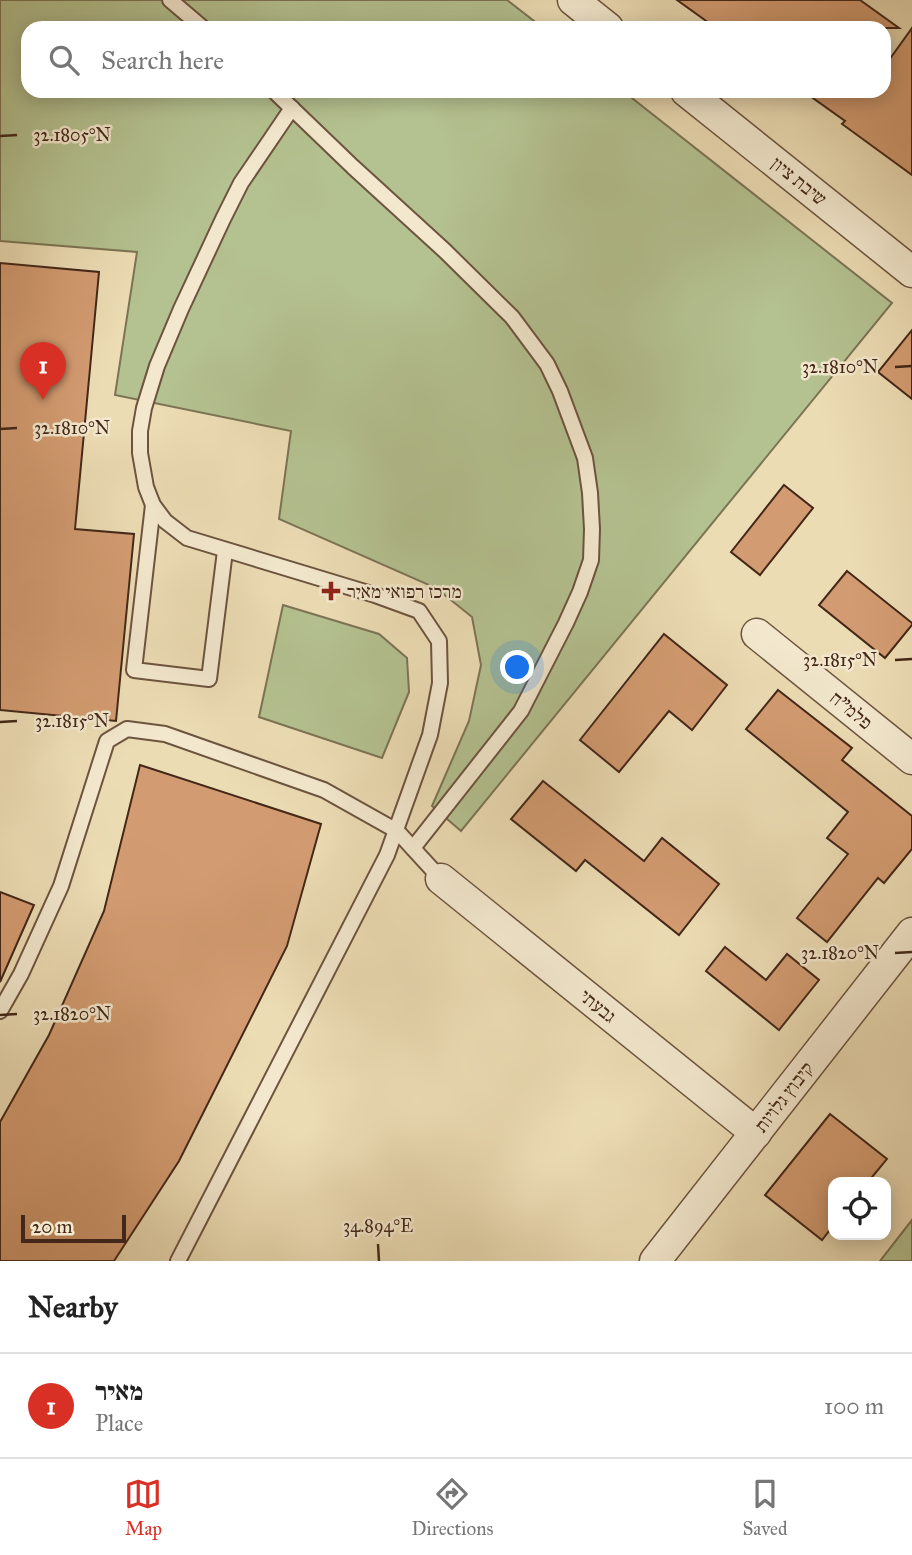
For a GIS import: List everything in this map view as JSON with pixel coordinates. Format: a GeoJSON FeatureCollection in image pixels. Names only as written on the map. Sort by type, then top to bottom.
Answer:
{"type":"FeatureCollection","features":[{"type":"Feature","properties":{"kind":"street","name":"שיבת ציון"},"geometry":{"type":"LineString","coordinates":[[695,98],[912,272]]}},
{"type":"Feature","properties":{"kind":"street","name":"פלמ\"ח"},"geometry":{"type":"LineString","coordinates":[[757,634],[912,759]]}},
{"type":"Feature","properties":{"kind":"street","name":"גבעתי"},"geometry":{"type":"LineString","coordinates":[[441,879],[756,1133]]}},
{"type":"Feature","properties":{"kind":"street","name":"קיבוץ גלויות"},"geometry":{"type":"LineString","coordinates":[[656,1261],[912,933]]}},
{"type":"Feature","properties":{"kind":"lane"},"geometry":{"type":"LineString","coordinates":[[170,0],[195,21]]}},
{"type":"Feature","properties":{"kind":"lane"},"geometry":{"type":"LineString","coordinates":[[281,98],[512,317],[547,364],[585,458],[590,493],[591,560],[580,592],[521,710],[413,848]]}},
{"type":"Feature","properties":{"kind":"lane"},"geometry":{"type":"LineString","coordinates":[[178,1261],[382,865],[397,831],[430,734],[440,684],[439,641],[419,611],[187,538],[165,521],[153,505],[146,486],[140,453],[140,431],[157,366],[201,264],[241,183],[292,108]]}},
{"type":"Feature","properties":{"kind":"lane"},"geometry":{"type":"LineString","coordinates":[[153,505],[134,670],[209,679],[225,551]]}},
{"type":"Feature","properties":{"kind":"lane"},"geometry":{"type":"LineString","coordinates":[[0,1011],[22,974],[61,886],[107,741],[127,729],[165,734],[324,790],[397,831],[441,879]]}},
{"type":"Feature","properties":{"kind":"green space"},"geometry":{"type":"Polygon","coordinates":[[[0,0],[507,0],[534,21],[21,21],[21,98],[632,98],[892,303],[461,831],[432,806],[469,721],[481,665],[472,617],[436,588],[279,519],[291,431],[115,395],[137,252],[0,241],[0,0]]]}},
{"type":"Feature","properties":{"kind":"green space"},"geometry":{"type":"Polygon","coordinates":[[[283,605],[379,634],[407,658],[409,692],[382,758],[259,717],[283,605]]]}},
{"type":"Feature","properties":{"kind":"green space"},"geometry":{"type":"Polygon","coordinates":[[[912,1220],[912,1261],[880,1261],[912,1220]]]}},
{"type":"Feature","properties":{"kind":"building"},"geometry":{"type":"Polygon","coordinates":[[[677,0],[860,0],[889,21],[706,21],[677,0]]]}},
{"type":"Feature","properties":{"kind":"building"},"geometry":{"type":"Polygon","coordinates":[[[912,28],[912,175],[842,124],[845,121],[813,98],[891,98],[891,57],[912,28]]]}},
{"type":"Feature","properties":{"kind":"building"},"geometry":{"type":"Polygon","coordinates":[[[0,263],[99,272],[75,529],[134,534],[116,721],[0,710],[0,263]]]}},
{"type":"Feature","properties":{"kind":"building"},"geometry":{"type":"Polygon","coordinates":[[[912,330],[912,399],[878,372],[912,330]]]}},
{"type":"Feature","properties":{"kind":"building"},"geometry":{"type":"Polygon","coordinates":[[[784,485],[813,508],[760,575],[731,552],[784,485]]]}},
{"type":"Feature","properties":{"kind":"building"},"geometry":{"type":"Polygon","coordinates":[[[847,571],[912,623],[885,658],[819,605],[847,571]]]}},
{"type":"Feature","properties":{"kind":"building"},"geometry":{"type":"Polygon","coordinates":[[[664,634],[727,685],[692,730],[669,711],[619,772],[580,740],[664,634]]]}},
{"type":"Feature","properties":{"kind":"building"},"geometry":{"type":"Polygon","coordinates":[[[778,690],[852,748],[842,760],[912,816],[912,849],[884,883],[878,878],[827,942],[797,918],[848,854],[827,838],[848,812],[746,729],[778,690]]]}},
{"type":"Feature","properties":{"kind":"building"},"geometry":{"type":"Polygon","coordinates":[[[140,765],[321,824],[287,946],[179,1161],[114,1261],[0,1261],[0,1122],[49,1035],[104,911],[140,765]]]}},
{"type":"Feature","properties":{"kind":"building"},"geometry":{"type":"Polygon","coordinates":[[[543,781],[644,861],[662,838],[719,884],[679,935],[585,860],[576,871],[511,819],[543,781]]]}},
{"type":"Feature","properties":{"kind":"building"},"geometry":{"type":"Polygon","coordinates":[[[0,892],[34,905],[0,982],[0,892]]]}},
{"type":"Feature","properties":{"kind":"building"},"geometry":{"type":"Polygon","coordinates":[[[725,947],[766,980],[787,954],[819,980],[779,1030],[706,971],[725,947]]]}},
{"type":"Feature","properties":{"kind":"building"},"geometry":{"type":"Polygon","coordinates":[[[830,1114],[887,1159],[872,1177],[828,1177],[828,1232],[822,1240],[765,1195],[830,1114]]]}},
{"type":"Feature","properties":{"kind":"place","name":"מאיר"},"geometry":{"type":"Point","coordinates":[43,400]}},
{"type":"Feature","properties":{"kind":"place","name":"מרכז רפואי מאיר"},"geometry":{"type":"Point","coordinates":[331,591]}}]}
